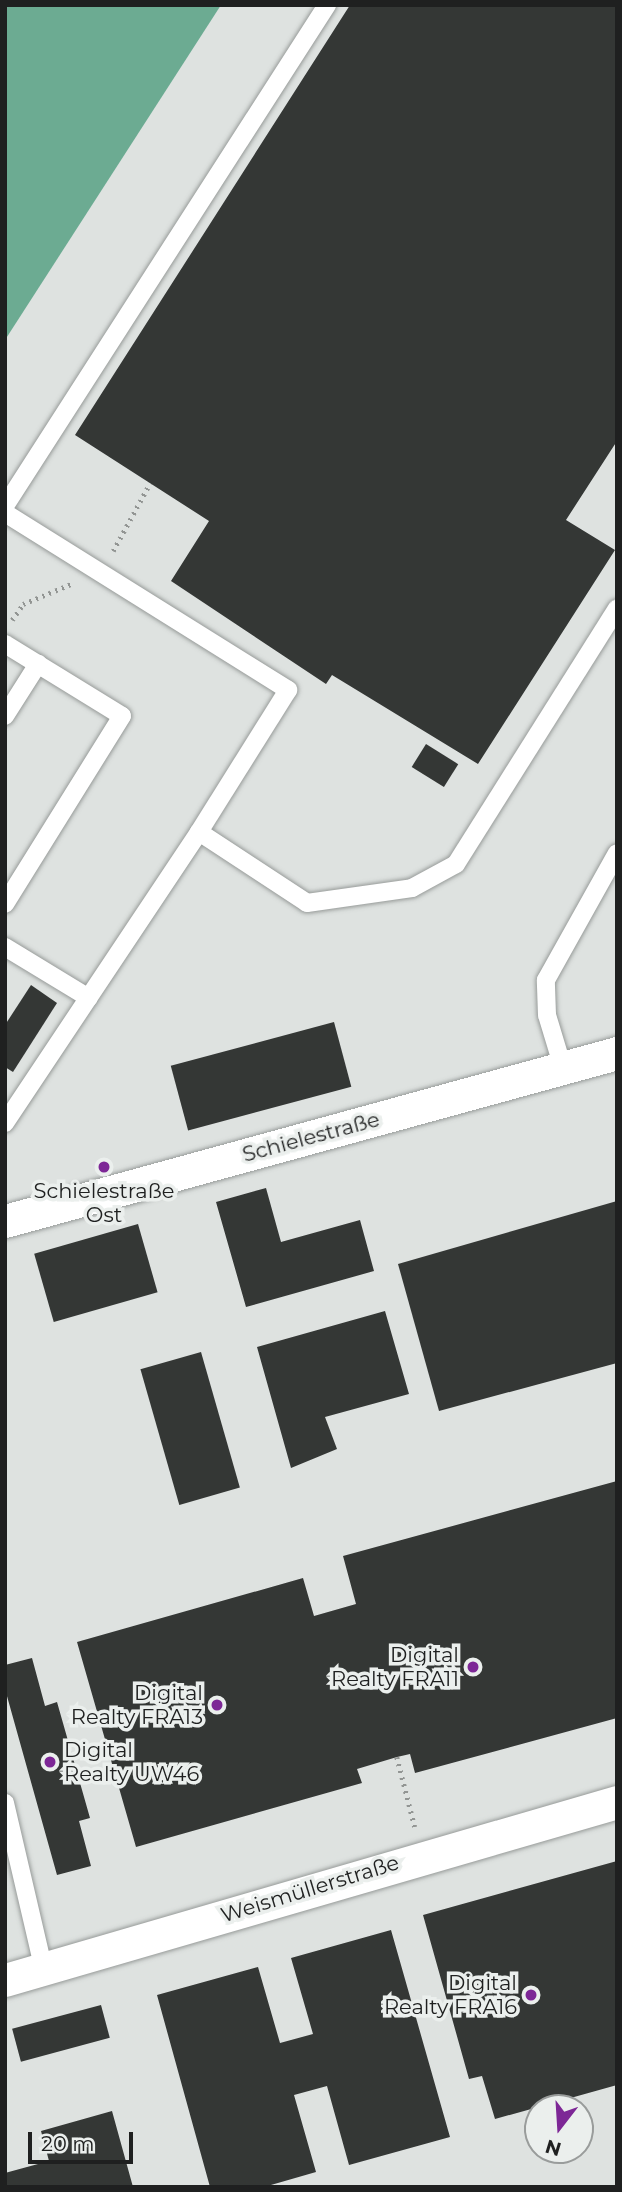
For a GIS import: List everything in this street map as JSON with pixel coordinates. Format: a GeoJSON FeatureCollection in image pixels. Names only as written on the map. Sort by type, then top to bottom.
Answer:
{"type":"FeatureCollection","features":[{"type":"Feature","properties":{"kind":"street","name":"Schielestraße"},"geometry":{"type":"LineString","coordinates":[[5,1221],[617,1053]]}},
{"type":"Feature","properties":{"kind":"street","name":"Weismüllerstraße"},"geometry":{"type":"LineString","coordinates":[[5,1980],[420,1856],[617,1802]]}},
{"type":"Feature","properties":{"kind":"lane"},"geometry":{"type":"LineString","coordinates":[[5,506],[327,5]]}},
{"type":"Feature","properties":{"kind":"lane"},"geometry":{"type":"LineString","coordinates":[[5,513],[288,690],[199,832],[5,1123]]}},
{"type":"Feature","properties":{"kind":"lane"},"geometry":{"type":"LineString","coordinates":[[199,832],[307,903],[412,888],[456,864],[617,608]]}},
{"type":"Feature","properties":{"kind":"lane"},"geometry":{"type":"LineString","coordinates":[[5,644],[122,716],[5,904]]}},
{"type":"Feature","properties":{"kind":"lane"},"geometry":{"type":"LineString","coordinates":[[5,716],[38,664]]}},
{"type":"Feature","properties":{"kind":"lane"},"geometry":{"type":"LineString","coordinates":[[563,1068],[547,1015],[546,980],[617,853]]}},
{"type":"Feature","properties":{"kind":"lane"},"geometry":{"type":"LineString","coordinates":[[5,947],[89,998]]}},
{"type":"Feature","properties":{"kind":"lane"},"geometry":{"type":"LineString","coordinates":[[5,1804],[44,1970]]}},
{"type":"Feature","properties":{"kind":"path"},"geometry":{"type":"LineString","coordinates":[[5,630],[23,604],[46,593]]}},
{"type":"Feature","properties":{"kind":"path"},"geometry":{"type":"LineString","coordinates":[[397,1757],[420,1856]]}},
{"type":"Feature","properties":{"kind":"shaded area"},"geometry":{"type":"Polygon","coordinates":[[[5,5],[221,5],[5,340],[5,5]]]}},
{"type":"Feature","properties":{"kind":"building"},"geometry":{"type":"Polygon","coordinates":[[[350,5],[617,5],[617,441],[566,520],[615,550],[478,764],[332,675],[326,684],[171,581],[209,521],[75,435],[350,5]]]}},
{"type":"Feature","properties":{"kind":"building"},"geometry":{"type":"Polygon","coordinates":[[[426,744],[458,764],[444,787],[412,767],[426,744]]]}},
{"type":"Feature","properties":{"kind":"building"},"geometry":{"type":"Polygon","coordinates":[[[31,985],[57,1003],[13,1072],[5,1067],[5,1025],[31,985]]]}},
{"type":"Feature","properties":{"kind":"building"},"geometry":{"type":"Polygon","coordinates":[[[334,1022],[351,1087],[188,1130],[171,1066],[334,1022]]]}},
{"type":"Feature","properties":{"kind":"building"},"geometry":{"type":"Polygon","coordinates":[[[266,1188],[281,1242],[360,1220],[374,1271],[246,1307],[216,1202],[266,1188]]]}},
{"type":"Feature","properties":{"kind":"building"},"geometry":{"type":"Polygon","coordinates":[[[617,1201],[617,1363],[439,1411],[398,1264],[617,1201]]]}},
{"type":"Feature","properties":{"kind":"building"},"geometry":{"type":"Polygon","coordinates":[[[138,1224],[158,1292],[54,1322],[34,1254],[138,1224]]]}},
{"type":"Feature","properties":{"kind":"building"},"geometry":{"type":"Polygon","coordinates":[[[385,1311],[409,1394],[325,1417],[337,1449],[291,1468],[257,1347],[385,1311]]]}},
{"type":"Feature","properties":{"kind":"building"},"geometry":{"type":"Polygon","coordinates":[[[201,1352],[240,1488],[179,1505],[140,1369],[201,1352]]]}},
{"type":"Feature","properties":{"kind":"building"},"geometry":{"type":"Polygon","coordinates":[[[617,1481],[617,1718],[415,1773],[410,1754],[397,1757],[357,1769],[362,1783],[136,1847],[77,1642],[303,1578],[314,1616],[356,1604],[343,1556],[617,1481]]]}},
{"type":"Feature","properties":{"kind":"building","name":"Digital Realty UW46"},"geometry":{"type":"Polygon","coordinates":[[[32,1658],[45,1706],[57,1702],[90,1818],[79,1821],[91,1866],[57,1875],[5,1689],[5,1665],[32,1658]]]}},
{"type":"Feature","properties":{"kind":"building","name":"Digital Realty FRA16"},"geometry":{"type":"Polygon","coordinates":[[[617,1861],[617,2085],[585,2094],[524,2094],[524,2111],[495,2119],[482,2076],[469,2079],[423,1915],[617,1861]]]}},
{"type":"Feature","properties":{"kind":"building"},"geometry":{"type":"Polygon","coordinates":[[[391,1930],[450,2137],[349,2165],[327,2086],[294,2095],[316,2172],[264,2187],[210,2187],[157,1995],[258,1967],[280,2043],[313,2034],[291,1958],[391,1930]]]}},
{"type":"Feature","properties":{"kind":"building"},"geometry":{"type":"Polygon","coordinates":[[[101,2005],[110,2038],[21,2062],[12,2029],[101,2005]]]}},
{"type":"Feature","properties":{"kind":"building"},"geometry":{"type":"Polygon","coordinates":[[[112,2111],[133,2187],[5,2187],[5,2173],[49,2161],[41,2131],[112,2111]]]}},
{"type":"Feature","properties":{"kind":"place","name":"Schielestraße Ost"},"geometry":{"type":"Point","coordinates":[104,1167]}},
{"type":"Feature","properties":{"kind":"place","name":"Digital Realty FRA11"},"geometry":{"type":"Point","coordinates":[473,1667]}},
{"type":"Feature","properties":{"kind":"place","name":"Digital Realty FRA13"},"geometry":{"type":"Point","coordinates":[217,1705]}},
{"type":"Feature","properties":{"kind":"place","name":"Digital Realty UW46"},"geometry":{"type":"Point","coordinates":[50,1762]}},
{"type":"Feature","properties":{"kind":"place","name":"Digital Realty FRA16"},"geometry":{"type":"Point","coordinates":[531,1995]}}]}
